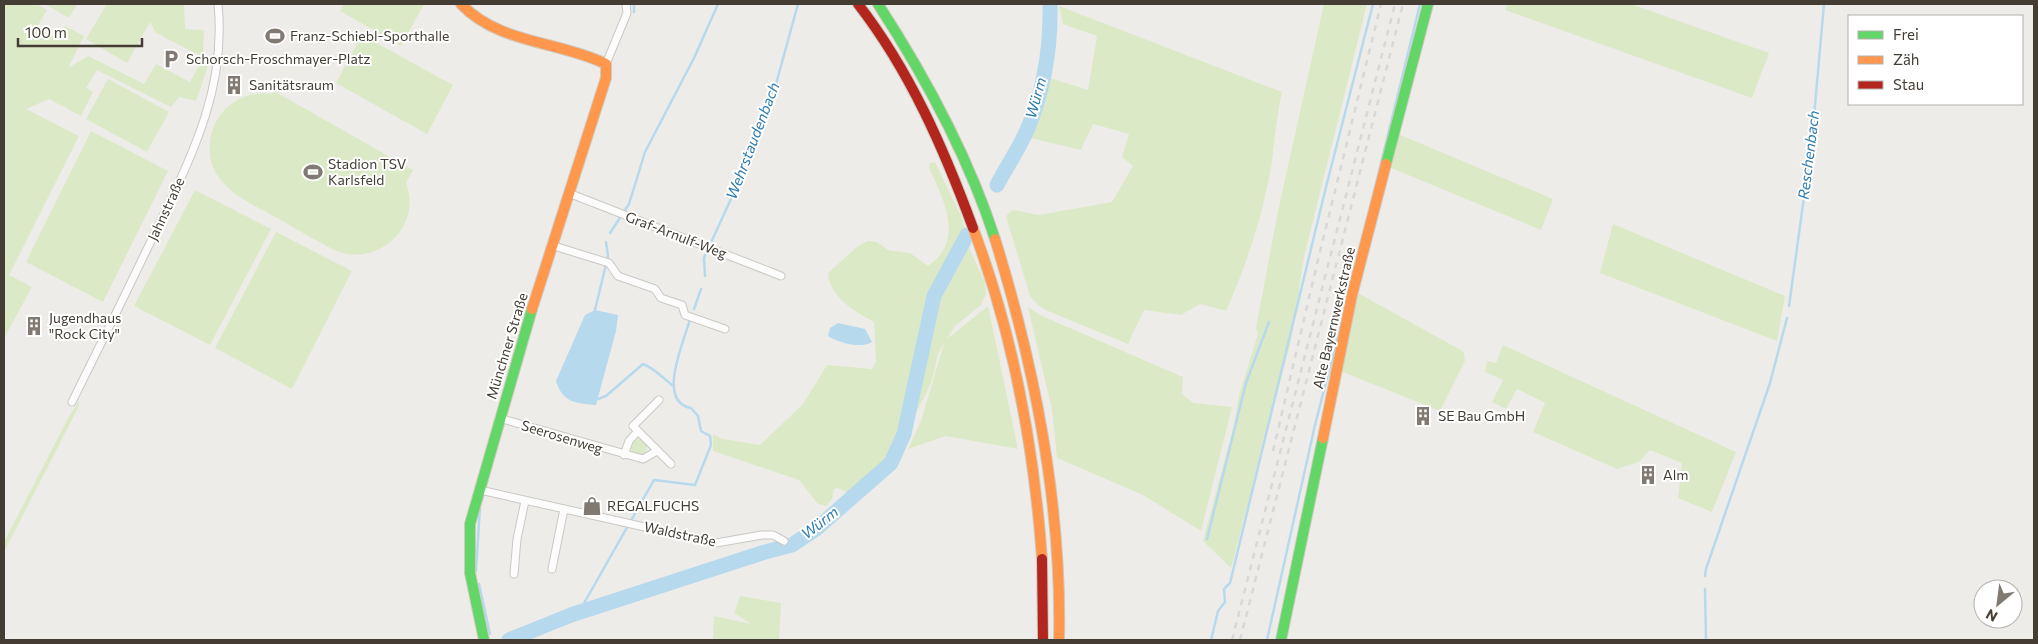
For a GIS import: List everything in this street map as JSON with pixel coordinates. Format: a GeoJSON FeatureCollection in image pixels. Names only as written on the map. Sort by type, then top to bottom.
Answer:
{"type":"FeatureCollection","features":[{"type":"Feature","properties":{"kind":"main road"},"geometry":{"type":"LineString","coordinates":[[461,4],[478,21],[497,29],[581,52],[606,64]]}},
{"type":"Feature","properties":{"kind":"main road"},"geometry":{"type":"LineString","coordinates":[[858,4],[892,51],[926,114],[956,180],[993,287],[1013,365],[1029,452],[1039,527],[1043,640]]}},
{"type":"Feature","properties":{"kind":"main road"},"geometry":{"type":"LineString","coordinates":[[878,4],[904,41],[937,98],[1000,249],[1023,338],[1042,425],[1054,525],[1059,640]]}},
{"type":"Feature","properties":{"kind":"main road","name":"Alte Bayernwerkstraße"},"geometry":{"type":"LineString","coordinates":[[1280,640],[1354,288],[1428,4]]}},
{"type":"Feature","properties":{"kind":"main road","name":"Münchner Straße"},"geometry":{"type":"LineString","coordinates":[[484,640],[469,562],[470,524],[531,312],[571,194],[606,78],[606,64]]}},
{"type":"Feature","properties":{"kind":"street","name":"Jahnstraße"},"geometry":{"type":"LineString","coordinates":[[72,402],[118,312],[199,139],[216,79],[220,28],[218,4]]}},
{"type":"Feature","properties":{"kind":"street","name":"Münchner Straße"},"geometry":{"type":"LineString","coordinates":[[606,64],[627,13],[626,4]]}},
{"type":"Feature","properties":{"kind":"street","name":"Graf-Arnulf-Weg"},"geometry":{"type":"LineString","coordinates":[[571,194],[781,276]]}},
{"type":"Feature","properties":{"kind":"street"},"geometry":{"type":"LineString","coordinates":[[554,246],[606,262],[618,276],[655,289],[661,298],[682,305],[685,315],[725,330]]}},
{"type":"Feature","properties":{"kind":"street"},"geometry":{"type":"LineString","coordinates":[[659,400],[634,426],[671,464]]}},
{"type":"Feature","properties":{"kind":"street","name":"Seerosenweg"},"geometry":{"type":"LineString","coordinates":[[500,418],[643,459],[657,451]]}},
{"type":"Feature","properties":{"kind":"street"},"geometry":{"type":"LineString","coordinates":[[624,455],[629,442],[638,431]]}},
{"type":"Feature","properties":{"kind":"street","name":"Waldstraße"},"geometry":{"type":"LineString","coordinates":[[480,490],[716,544],[762,535],[774,535],[784,541]]}},
{"type":"Feature","properties":{"kind":"street"},"geometry":{"type":"LineString","coordinates":[[514,574],[517,539],[525,501]]}},
{"type":"Feature","properties":{"kind":"street"},"geometry":{"type":"LineString","coordinates":[[552,569],[564,509]]}},
{"type":"Feature","properties":{"kind":"green space"},"geometry":{"type":"Polygon","coordinates":[[[4,4],[36,4],[47,10],[37,27],[58,39],[65,26],[84,36],[68,68],[88,56],[144,84],[156,64],[190,82],[201,62],[208,66],[196,101],[179,97],[171,107],[97,70],[86,88],[93,92],[81,116],[49,99],[26,109],[79,136],[9,275],[32,287],[4,338],[4,4]]]}},
{"type":"Feature","properties":{"kind":"green space"},"geometry":{"type":"Polygon","coordinates":[[[45,4],[77,4],[69,18],[45,4]]]}},
{"type":"Feature","properties":{"kind":"green space"},"geometry":{"type":"Polygon","coordinates":[[[107,4],[184,4],[185,29],[204,30],[203,57],[156,33],[150,22],[127,63],[86,39],[107,4]]]}},
{"type":"Feature","properties":{"kind":"green space"},"geometry":{"type":"Polygon","coordinates":[[[344,4],[424,4],[401,46],[340,11],[344,4]]]}},
{"type":"Feature","properties":{"kind":"green space"},"geometry":{"type":"Polygon","coordinates":[[[1324,4],[1367,4],[1304,257],[1291,341],[1231,568],[1203,541],[1234,425],[1239,395],[1258,334],[1256,328],[1278,211],[1324,4]]]}},
{"type":"Feature","properties":{"kind":"green space"},"geometry":{"type":"Polygon","coordinates":[[[1507,4],[1631,4],[1769,53],[1752,98],[1505,10],[1507,4]]]}},
{"type":"Feature","properties":{"kind":"green space"},"geometry":{"type":"Polygon","coordinates":[[[1059,6],[1282,92],[1269,180],[1248,256],[1226,311],[1200,304],[1181,315],[1144,310],[1128,344],[1048,311],[1039,306],[1030,296],[1006,216],[1013,210],[1039,215],[1112,202],[1133,166],[1122,157],[1129,134],[1093,124],[1081,150],[1030,138],[1050,78],[1088,90],[1097,36],[1063,24],[1059,6]]]}},
{"type":"Feature","properties":{"kind":"green space"},"geometry":{"type":"Polygon","coordinates":[[[362,35],[453,85],[427,134],[336,83],[362,35]]]}},
{"type":"Feature","properties":{"kind":"green space"},"geometry":{"type":"Polygon","coordinates":[[[108,79],[169,112],[147,152],[86,119],[108,79]]]}},
{"type":"Feature","properties":{"kind":"green space","name":"Stadion TSV Karlsfeld"},"geometry":{"type":"Polygon","coordinates":[[[274,91],[413,170],[406,183],[410,199],[408,214],[402,228],[393,240],[381,248],[367,253],[352,254],[336,251],[242,199],[221,181],[214,170],[210,157],[212,131],[217,120],[226,108],[238,100],[251,95],[272,94],[274,91]]]}},
{"type":"Feature","properties":{"kind":"green space"},"geometry":{"type":"Polygon","coordinates":[[[91,131],[168,171],[103,302],[26,262],[91,131]]]}},
{"type":"Feature","properties":{"kind":"green space"},"geometry":{"type":"Polygon","coordinates":[[[1398,134],[1553,199],[1541,230],[1389,167],[1398,134]]]}},
{"type":"Feature","properties":{"kind":"green space"},"geometry":{"type":"Polygon","coordinates":[[[935,162],[962,218],[970,250],[985,282],[986,294],[981,305],[955,326],[947,339],[988,306],[1018,449],[946,436],[908,449],[921,421],[944,343],[941,347],[927,392],[909,424],[885,459],[860,486],[849,493],[837,488],[834,489],[832,499],[826,506],[818,504],[799,480],[713,451],[713,434],[723,439],[760,445],[803,404],[827,365],[872,369],[876,361],[874,322],[859,314],[838,296],[833,289],[828,273],[858,246],[868,241],[877,242],[888,250],[910,253],[928,266],[939,256],[946,245],[949,232],[945,206],[929,168],[930,163],[935,162]]]}},
{"type":"Feature","properties":{"kind":"green space"},"geometry":{"type":"Polygon","coordinates":[[[195,190],[271,229],[210,345],[134,306],[195,190]]]}},
{"type":"Feature","properties":{"kind":"green space"},"geometry":{"type":"Polygon","coordinates":[[[1613,224],[1785,296],[1777,341],[1600,273],[1613,224]]]}},
{"type":"Feature","properties":{"kind":"green space"},"geometry":{"type":"Polygon","coordinates":[[[276,232],[352,271],[292,389],[215,348],[276,232]]]}},
{"type":"Feature","properties":{"kind":"green space"},"geometry":{"type":"Polygon","coordinates":[[[1358,293],[1464,353],[1465,361],[1440,411],[1340,371],[1358,293]]]}},
{"type":"Feature","properties":{"kind":"green space"},"geometry":{"type":"Polygon","coordinates":[[[1028,307],[1042,316],[1183,377],[1182,394],[1193,403],[1232,407],[1201,531],[1143,495],[1057,458],[1052,410],[1028,307]]]}},
{"type":"Feature","properties":{"kind":"green space"},"geometry":{"type":"Polygon","coordinates":[[[1503,345],[1736,452],[1712,512],[1678,498],[1682,463],[1650,450],[1639,462],[1617,469],[1533,432],[1545,403],[1517,389],[1506,409],[1492,402],[1503,380],[1485,372],[1487,361],[1496,363],[1503,345]]]}},
{"type":"Feature","properties":{"kind":"green space"},"geometry":{"type":"Polygon","coordinates":[[[79,401],[79,406],[4,552],[4,542],[68,418],[79,401]]]}},
{"type":"Feature","properties":{"kind":"green space"},"geometry":{"type":"Polygon","coordinates":[[[636,439],[642,439],[647,444],[645,453],[636,455],[631,450],[631,444],[636,439]]]}},
{"type":"Feature","properties":{"kind":"green space"},"geometry":{"type":"Polygon","coordinates":[[[740,596],[781,603],[779,640],[713,640],[714,616],[751,624],[734,613],[740,596]]]}},
{"type":"Feature","properties":{"kind":"water"},"geometry":{"type":"Polygon","coordinates":[[[595,310],[618,315],[616,331],[596,405],[576,402],[566,398],[556,381],[585,315],[595,310]]]}},
{"type":"Feature","properties":{"kind":"water"},"geometry":{"type":"Polygon","coordinates":[[[838,323],[865,329],[872,342],[856,345],[838,341],[828,336],[830,328],[838,323]]]}},
{"type":"Feature","properties":{"kind":"waterway"},"geometry":{"type":"LineString","coordinates":[[634,4],[634,12]]}},
{"type":"Feature","properties":{"kind":"waterway"},"geometry":{"type":"LineString","coordinates":[[610,233],[629,204],[645,152],[694,58],[718,4]]}},
{"type":"Feature","properties":{"kind":"waterway","name":"Wehrstaudenbach"},"geometry":{"type":"LineString","coordinates":[[705,276],[704,258],[735,190],[776,84],[798,4]]}},
{"type":"Feature","properties":{"kind":"waterway","name":"Würm"},"geometry":{"type":"LineString","coordinates":[[997,185],[1025,135],[1034,113],[1048,51],[1050,4]]}},
{"type":"Feature","properties":{"kind":"waterway"},"geometry":{"type":"LineString","coordinates":[[1211,640],[1218,611],[1225,602],[1224,589],[1230,583],[1326,187],[1373,4]]}},
{"type":"Feature","properties":{"kind":"waterway"},"geometry":{"type":"LineString","coordinates":[[1371,204],[1420,4]]}},
{"type":"Feature","properties":{"kind":"waterway","name":"Reschenbach"},"geometry":{"type":"LineString","coordinates":[[1789,306],[1812,139],[1824,4]]}},
{"type":"Feature","properties":{"kind":"waterway","name":"Würm"},"geometry":{"type":"LineString","coordinates":[[509,640],[571,615],[792,545],[816,529],[891,463],[904,434],[934,296],[967,235]]}},
{"type":"Feature","properties":{"kind":"waterway"},"geometry":{"type":"LineString","coordinates":[[595,310],[608,256],[606,242]]}},
{"type":"Feature","properties":{"kind":"waterway","name":"Wehrstaudenbach"},"geometry":{"type":"LineString","coordinates":[[694,309],[701,289]]}},
{"type":"Feature","properties":{"kind":"waterway"},"geometry":{"type":"LineString","coordinates":[[1267,640],[1315,425],[1343,316]]}},
{"type":"Feature","properties":{"kind":"waterway","name":"Reschenbach"},"geometry":{"type":"LineString","coordinates":[[1705,576],[1770,383],[1787,318]]}},
{"type":"Feature","properties":{"kind":"waterway"},"geometry":{"type":"LineString","coordinates":[[579,612],[654,480],[695,485],[711,445],[710,436],[701,431],[698,416],[691,408],[681,403],[675,395],[675,370],[690,319]]}},
{"type":"Feature","properties":{"kind":"waterway"},"geometry":{"type":"LineString","coordinates":[[1207,539],[1246,383],[1269,322]]}},
{"type":"Feature","properties":{"kind":"waterway"},"geometry":{"type":"LineString","coordinates":[[598,399],[606,396],[643,364],[672,385]]}},
{"type":"Feature","properties":{"kind":"waterway"},"geometry":{"type":"LineString","coordinates":[[476,571],[480,507]]}},
{"type":"Feature","properties":{"kind":"waterway"},"geometry":{"type":"LineString","coordinates":[[479,584],[490,634]]}},
{"type":"Feature","properties":{"kind":"waterway","name":"Reschenbach"},"geometry":{"type":"LineString","coordinates":[[1705,589],[1706,640]]}},
{"type":"Feature","properties":{"kind":"railway"},"geometry":{"type":"LineString","coordinates":[[1273,451],[1381,4]]}},
{"type":"Feature","properties":{"kind":"railway"},"geometry":{"type":"LineString","coordinates":[[1232,640],[1395,4]]}},
{"type":"Feature","properties":{"kind":"railway"},"geometry":{"type":"LineString","coordinates":[[1240,640],[1403,4]]}},
{"type":"Feature","properties":{"kind":"traffic: fast"},"geometry":{"type":"LineString","coordinates":[[878,4],[913,60],[959,147],[995,239]]}},
{"type":"Feature","properties":{"kind":"traffic: fast"},"geometry":{"type":"LineString","coordinates":[[1386,164],[1428,4]]}},
{"type":"Feature","properties":{"kind":"traffic: fast"},"geometry":{"type":"LineString","coordinates":[[484,640],[470,573],[470,524],[532,309]]}},
{"type":"Feature","properties":{"kind":"traffic: fast"},"geometry":{"type":"LineString","coordinates":[[1281,640],[1323,438]]}},
{"type":"Feature","properties":{"kind":"traffic: slow"},"geometry":{"type":"LineString","coordinates":[[461,4],[476,17],[493,27],[530,40],[588,56],[606,64],[606,78],[532,309]]}},
{"type":"Feature","properties":{"kind":"traffic: slow"},"geometry":{"type":"LineString","coordinates":[[1323,438],[1352,295],[1386,164]]}},
{"type":"Feature","properties":{"kind":"traffic: slow"},"geometry":{"type":"LineString","coordinates":[[973,228],[1000,309],[1020,391],[1033,475],[1042,559]]}},
{"type":"Feature","properties":{"kind":"traffic: slow"},"geometry":{"type":"LineString","coordinates":[[995,239],[1034,387],[1051,487],[1059,589],[1059,640]]}},
{"type":"Feature","properties":{"kind":"traffic: jam"},"geometry":{"type":"LineString","coordinates":[[858,4],[877,30],[910,83],[938,140],[973,228]]}},
{"type":"Feature","properties":{"kind":"traffic: jam"},"geometry":{"type":"LineString","coordinates":[[1042,559],[1043,640]]}},
{"type":"Feature","properties":{"kind":"place","name":"Franz-Schiebl-Sporthalle"},"geometry":{"type":"Point","coordinates":[275,36]}},
{"type":"Feature","properties":{"kind":"place","name":"Schorsch-Froschmayer-Platz"},"geometry":{"type":"Point","coordinates":[171,59]}},
{"type":"Feature","properties":{"kind":"place","name":"Sanitätsraum"},"geometry":{"type":"Point","coordinates":[234,85]}},
{"type":"Feature","properties":{"kind":"place","name":"Stadion TSV Karlsfeld"},"geometry":{"type":"Point","coordinates":[313,172]}},
{"type":"Feature","properties":{"kind":"place","name":"Jugendhaus \"Rock City\""},"geometry":{"type":"Point","coordinates":[34,326]}},
{"type":"Feature","properties":{"kind":"place","name":"SE Bau GmbH"},"geometry":{"type":"Point","coordinates":[1423,416]}},
{"type":"Feature","properties":{"kind":"place","name":"Alm"},"geometry":{"type":"Point","coordinates":[1648,475]}},
{"type":"Feature","properties":{"kind":"place","name":"REGALFUCHS"},"geometry":{"type":"Point","coordinates":[592,506]}}]}
